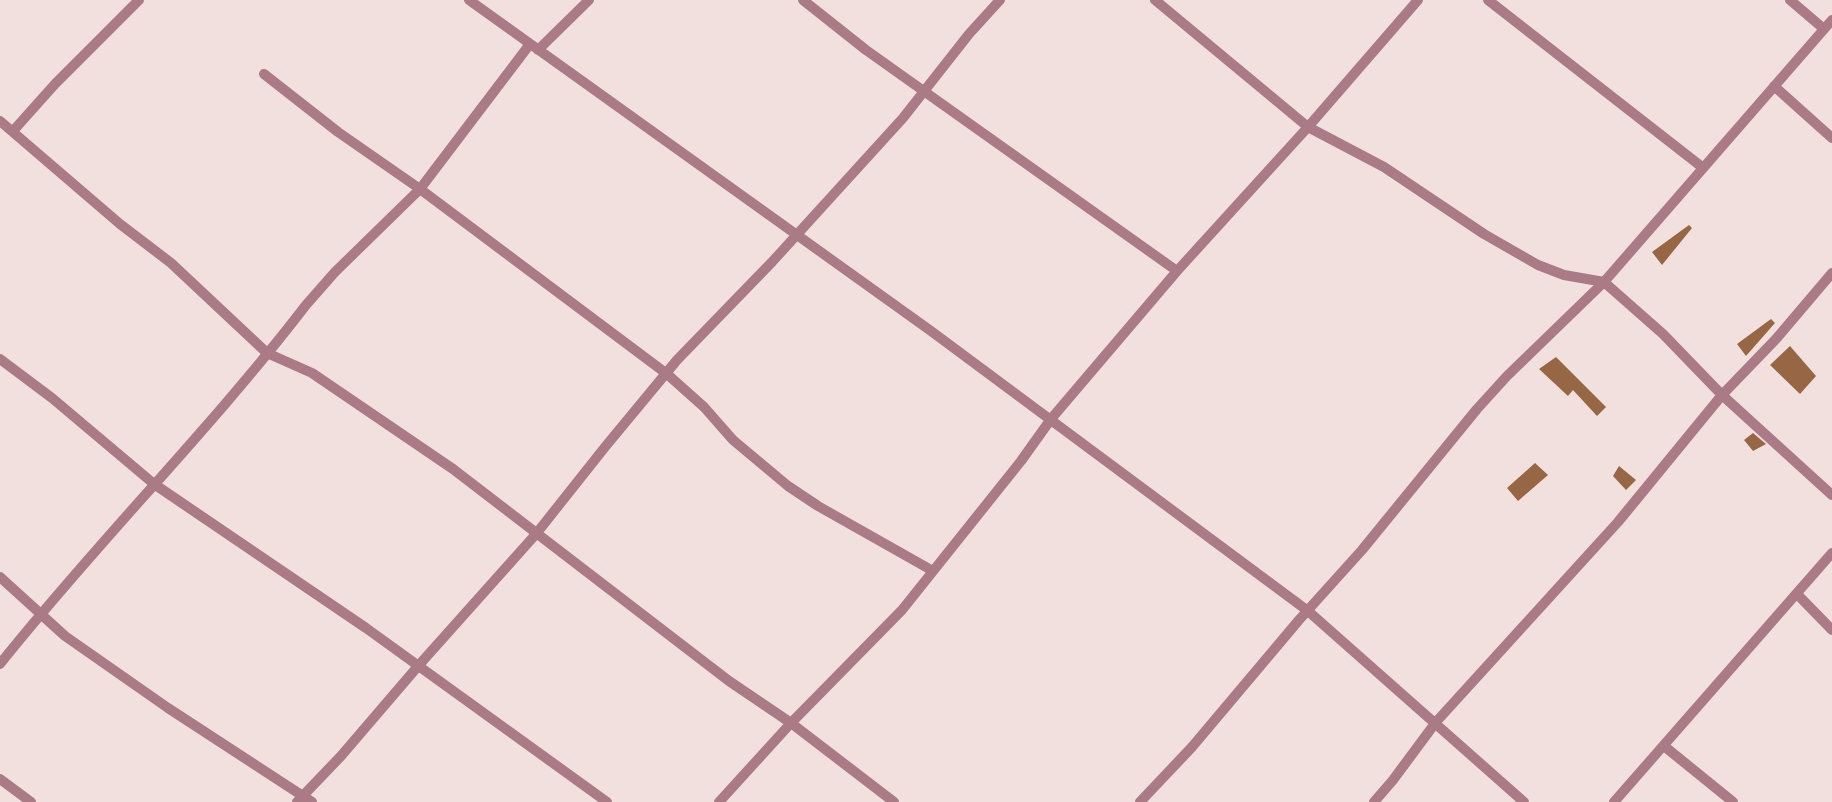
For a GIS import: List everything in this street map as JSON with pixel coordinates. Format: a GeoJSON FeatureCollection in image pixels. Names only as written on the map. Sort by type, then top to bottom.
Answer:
{"type":"FeatureCollection","features":[{"type":"Feature","properties":{"kind":"street"},"geometry":{"type":"LineString","coordinates":[[13,131],[55,84],[138,0]]}},
{"type":"Feature","properties":{"kind":"street"},"geometry":{"type":"LineString","coordinates":[[469,0],[1052,419],[1308,611],[1436,722],[1524,802]]}},
{"type":"Feature","properties":{"kind":"street"},"geometry":{"type":"LineString","coordinates":[[0,664],[39,615],[336,272],[420,188],[534,47],[589,0]]}},
{"type":"Feature","properties":{"kind":"street"},"geometry":{"type":"LineString","coordinates":[[803,0],[866,50],[1177,271]]}},
{"type":"Feature","properties":{"kind":"street"},"geometry":{"type":"LineString","coordinates":[[300,799],[341,756],[536,534],[605,447],[693,342],[796,236],[903,118],[924,90],[1000,0]]}},
{"type":"Feature","properties":{"kind":"street"},"geometry":{"type":"LineString","coordinates":[[1155,0],[1308,127],[1384,167],[1484,234],[1538,265],[1564,275],[1604,282],[1662,334],[1722,394],[1832,495]]}},
{"type":"Feature","properties":{"kind":"street"},"geometry":{"type":"LineString","coordinates":[[719,802],[792,723],[902,610],[1052,419],[1177,271],[1308,127],[1418,0]]}},
{"type":"Feature","properties":{"kind":"street"},"geometry":{"type":"LineString","coordinates":[[1488,0],[1702,167]]}},
{"type":"Feature","properties":{"kind":"street"},"geometry":{"type":"LineString","coordinates":[[1790,0],[1824,29]]}},
{"type":"Feature","properties":{"kind":"street"},"geometry":{"type":"LineString","coordinates":[[1143,801],[1192,747],[1390,517],[1477,409],[1507,376],[1604,282],[1702,167],[1832,20]]}},
{"type":"Feature","properties":{"kind":"street"},"geometry":{"type":"LineString","coordinates":[[264,74],[338,132],[420,188],[667,374],[704,407],[733,440],[782,481],[818,506],[933,571]]}},
{"type":"Feature","properties":{"kind":"street"},"geometry":{"type":"LineString","coordinates":[[1774,86],[1832,138]]}},
{"type":"Feature","properties":{"kind":"street"},"geometry":{"type":"LineString","coordinates":[[0,120],[120,224],[171,262],[267,353],[312,373],[453,469],[729,681],[792,723],[894,802]]}},
{"type":"Feature","properties":{"kind":"street"},"geometry":{"type":"LineString","coordinates":[[1374,802],[1393,780],[1436,722],[1618,522],[1722,394],[1776,339],[1832,273]]}},
{"type":"Feature","properties":{"kind":"street"},"geometry":{"type":"LineString","coordinates":[[0,359],[52,398],[154,484],[419,665],[607,802]]}},
{"type":"Feature","properties":{"kind":"street"},"geometry":{"type":"LineString","coordinates":[[1614,802],[1832,553]]}},
{"type":"Feature","properties":{"kind":"street"},"geometry":{"type":"LineString","coordinates":[[0,577],[39,615],[131,683],[300,799],[312,802]]}},
{"type":"Feature","properties":{"kind":"street"},"geometry":{"type":"LineString","coordinates":[[1797,594],[1832,630]]}},
{"type":"Feature","properties":{"kind":"street"},"geometry":{"type":"LineString","coordinates":[[1664,746],[1733,802]]}},
{"type":"Feature","properties":{"kind":"street"},"geometry":{"type":"LineString","coordinates":[[0,779],[31,802]]}},
{"type":"Feature","properties":{"kind":"building"},"geometry":{"type":"Polygon","coordinates":[[[1689,225],[1692,228],[1662,265],[1652,252],[1689,225]]]}},
{"type":"Feature","properties":{"kind":"building"},"geometry":{"type":"Polygon","coordinates":[[[1771,319],[1775,323],[1746,356],[1737,344],[1771,319]]]}},
{"type":"Feature","properties":{"kind":"building"},"geometry":{"type":"Polygon","coordinates":[[[1790,346],[1816,376],[1800,394],[1770,365],[1790,346]]]}},
{"type":"Feature","properties":{"kind":"building"},"geometry":{"type":"Polygon","coordinates":[[[1556,357],[1606,407],[1597,416],[1573,390],[1568,396],[1539,369],[1556,357]]]}},
{"type":"Feature","properties":{"kind":"building"},"geometry":{"type":"Polygon","coordinates":[[[1753,433],[1766,444],[1753,451],[1744,440],[1753,433]]]}},
{"type":"Feature","properties":{"kind":"building"},"geometry":{"type":"Polygon","coordinates":[[[1535,463],[1548,475],[1518,501],[1507,488],[1535,463]]]}},
{"type":"Feature","properties":{"kind":"building"},"geometry":{"type":"Polygon","coordinates":[[[1619,466],[1636,480],[1626,490],[1613,476],[1619,466]]]}}]}
